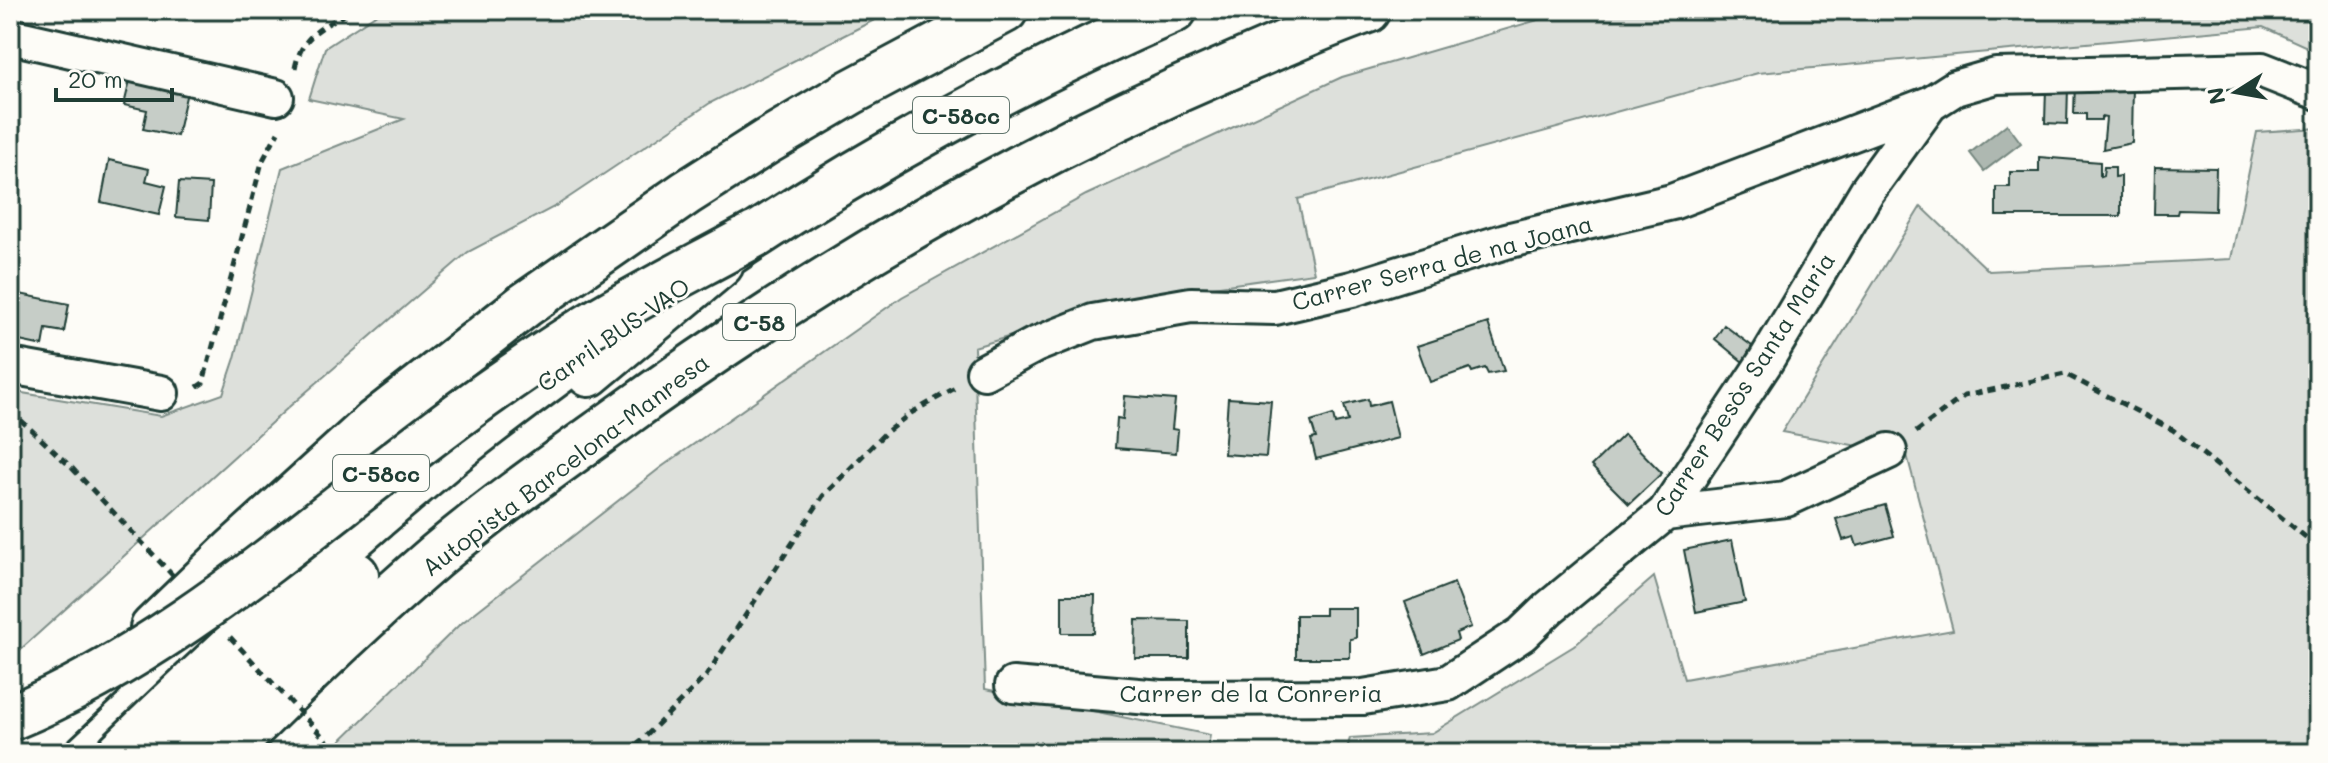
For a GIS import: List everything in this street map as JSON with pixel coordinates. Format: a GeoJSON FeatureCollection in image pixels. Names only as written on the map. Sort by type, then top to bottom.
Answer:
{"type":"FeatureCollection","features":[{"type":"Feature","properties":{"kind":"highway"},"geometry":{"type":"LineString","coordinates":[[21,753],[233,551],[375,422],[525,305],[686,193],[766,142],[851,92],[1005,10]]}},
{"type":"Feature","properties":{"kind":"highway","name":"Carril BUS-VAO"},"geometry":{"type":"LineString","coordinates":[[119,753],[267,614],[447,458],[623,324],[756,234],[951,121],[1039,74],[1174,10]]}},
{"type":"Feature","properties":{"kind":"highway","name":"Autopista Barcelona-Manresa"},"geometry":{"type":"LineString","coordinates":[[226,753],[322,658],[440,553],[667,384],[815,284],[982,187],[1157,98],[1368,10]]}},
{"type":"Feature","properties":{"kind":"highway","name":"C-58cc"},"geometry":{"type":"LineString","coordinates":[[10,718],[86,682],[148,647],[220,598],[490,392],[582,330],[756,234]]}},
{"type":"Feature","properties":{"kind":"highway","name":"C-58cc"},"geometry":{"type":"LineString","coordinates":[[169,753],[215,703],[407,529],[756,234]]}},
{"type":"Feature","properties":{"kind":"street"},"geometry":{"type":"LineString","coordinates":[[10,36],[284,100]]}},
{"type":"Feature","properties":{"kind":"street","name":"Carrer Serra de na Joana"},"geometry":{"type":"LineString","coordinates":[[984,372],[1035,345],[1093,322],[1191,305],[1275,307],[1352,289],[1506,241],[1672,202],[1930,104],[1955,88],[1996,76],[2262,70],[2318,92]]}},
{"type":"Feature","properties":{"kind":"street","name":"Carrer Besòs Santa Maria"},"geometry":{"type":"LineString","coordinates":[[1522,634],[1549,608],[1665,513],[1765,362],[1867,191],[1930,104]]}},
{"type":"Feature","properties":{"kind":"street"},"geometry":{"type":"LineString","coordinates":[[10,366],[161,393]]}},
{"type":"Feature","properties":{"kind":"street"},"geometry":{"type":"LineString","coordinates":[[1665,513],[1786,499],[1889,451]]}},
{"type":"Feature","properties":{"kind":"street","name":"Carrer de la Conreria"},"geometry":{"type":"LineString","coordinates":[[1013,685],[1161,698],[1363,697],[1448,683],[1522,634]]}},
{"type":"Feature","properties":{"kind":"path"},"geometry":{"type":"LineString","coordinates":[[161,393],[177,394],[193,390],[203,383],[262,162],[299,52],[311,34],[353,10]]}},
{"type":"Feature","properties":{"kind":"path"},"geometry":{"type":"LineString","coordinates":[[624,753],[643,739],[706,676],[823,496],[864,453],[911,413],[984,372]]}},
{"type":"Feature","properties":{"kind":"path"},"geometry":{"type":"LineString","coordinates":[[1889,451],[1964,396],[2065,374],[2173,430],[2318,547]]}},
{"type":"Feature","properties":{"kind":"path"},"geometry":{"type":"LineString","coordinates":[[10,410],[72,468]]}},
{"type":"Feature","properties":{"kind":"shaded area"},"geometry":{"type":"Polygon","coordinates":[[[383,10],[894,10],[710,103],[556,206],[468,252],[290,406],[10,659],[10,391],[161,416],[223,394],[235,358],[282,168],[404,119],[309,99],[325,48],[383,10]]]}},
{"type":"Feature","properties":{"kind":"shaded area"},"geometry":{"type":"Polygon","coordinates":[[[1572,10],[2318,10],[2318,52],[2263,27],[1758,73],[1298,199],[1314,273],[1147,296],[974,347],[985,689],[1210,735],[1207,753],[328,753],[458,626],[660,468],[902,297],[1086,195],[1342,77],[1572,10]]]}},
{"type":"Feature","properties":{"kind":"shaded area"},"geometry":{"type":"Polygon","coordinates":[[[2007,124],[2021,143],[1984,171],[1970,153],[2007,124]]]}},
{"type":"Feature","properties":{"kind":"shaded area"},"geometry":{"type":"Polygon","coordinates":[[[2318,128],[2318,753],[1346,753],[1350,738],[1432,733],[1574,646],[1654,577],[1684,679],[1953,630],[1907,455],[1782,432],[1921,206],[1989,271],[2231,259],[2257,132],[2318,128]]]}},
{"type":"Feature","properties":{"kind":"building"},"geometry":{"type":"Polygon","coordinates":[[[70,10],[102,10],[100,17],[70,10]]]}},
{"type":"Feature","properties":{"kind":"building"},"geometry":{"type":"Polygon","coordinates":[[[130,80],[187,92],[177,136],[143,129],[147,110],[124,105],[130,80]]]}},
{"type":"Feature","properties":{"kind":"building"},"geometry":{"type":"Polygon","coordinates":[[[2075,82],[2133,83],[2132,143],[2103,149],[2106,118],[2086,120],[2086,114],[2074,114],[2075,82]]]}},
{"type":"Feature","properties":{"kind":"building"},"geometry":{"type":"Polygon","coordinates":[[[2046,87],[2068,87],[2067,124],[2045,123],[2046,87]]]}},
{"type":"Feature","properties":{"kind":"building"},"geometry":{"type":"Polygon","coordinates":[[[2039,157],[2100,162],[2100,177],[2103,176],[2104,167],[2115,167],[2115,177],[2121,176],[2121,216],[1996,216],[1996,187],[2010,187],[2010,172],[2039,172],[2039,157]]]}},
{"type":"Feature","properties":{"kind":"building"},"geometry":{"type":"Polygon","coordinates":[[[109,160],[149,169],[146,181],[166,186],[159,215],[101,202],[109,160]]]}},
{"type":"Feature","properties":{"kind":"building"},"geometry":{"type":"Polygon","coordinates":[[[2155,167],[2216,168],[2215,211],[2178,210],[2177,214],[2154,214],[2155,167]]]}},
{"type":"Feature","properties":{"kind":"building"},"geometry":{"type":"Polygon","coordinates":[[[179,182],[211,184],[209,220],[176,217],[179,182]]]}},
{"type":"Feature","properties":{"kind":"building"},"geometry":{"type":"Polygon","coordinates":[[[10,292],[69,304],[64,332],[46,329],[43,346],[10,339],[10,292]]]}},
{"type":"Feature","properties":{"kind":"building"},"geometry":{"type":"Polygon","coordinates":[[[1488,323],[1504,371],[1488,374],[1485,368],[1472,372],[1470,368],[1430,382],[1417,346],[1488,323]]]}},
{"type":"Feature","properties":{"kind":"building"},"geometry":{"type":"Polygon","coordinates":[[[1724,325],[1752,346],[1743,362],[1715,339],[1724,325]]]}},
{"type":"Feature","properties":{"kind":"building"},"geometry":{"type":"Polygon","coordinates":[[[1125,396],[1175,400],[1172,429],[1178,430],[1176,453],[1115,448],[1117,418],[1123,419],[1125,396]]]}},
{"type":"Feature","properties":{"kind":"building"},"geometry":{"type":"Polygon","coordinates":[[[1228,398],[1271,401],[1266,457],[1224,454],[1228,398]]]}},
{"type":"Feature","properties":{"kind":"building"},"geometry":{"type":"Polygon","coordinates":[[[1368,399],[1369,406],[1389,401],[1398,438],[1316,459],[1311,439],[1316,438],[1311,422],[1333,415],[1335,424],[1348,421],[1344,405],[1368,399]]]}},
{"type":"Feature","properties":{"kind":"building"},"geometry":{"type":"Polygon","coordinates":[[[1624,434],[1662,473],[1629,504],[1591,466],[1624,434]]]}},
{"type":"Feature","properties":{"kind":"building"},"geometry":{"type":"Polygon","coordinates":[[[1885,505],[1894,536],[1857,546],[1854,537],[1843,540],[1836,519],[1885,505]]]}},
{"type":"Feature","properties":{"kind":"building"},"geometry":{"type":"Polygon","coordinates":[[[1732,540],[1745,602],[1696,612],[1684,550],[1732,540]]]}},
{"type":"Feature","properties":{"kind":"building"},"geometry":{"type":"Polygon","coordinates":[[[1454,583],[1471,627],[1456,633],[1458,640],[1424,654],[1405,602],[1454,583]]]}},
{"type":"Feature","properties":{"kind":"building"},"geometry":{"type":"Polygon","coordinates":[[[1062,595],[1095,595],[1094,633],[1062,633],[1062,595]]]}},
{"type":"Feature","properties":{"kind":"building"},"geometry":{"type":"Polygon","coordinates":[[[1325,608],[1356,608],[1356,638],[1350,639],[1350,658],[1296,658],[1296,615],[1325,615],[1325,608]]]}},
{"type":"Feature","properties":{"kind":"building"},"geometry":{"type":"Polygon","coordinates":[[[1136,620],[1189,621],[1189,658],[1135,658],[1136,620]]]}}]}
